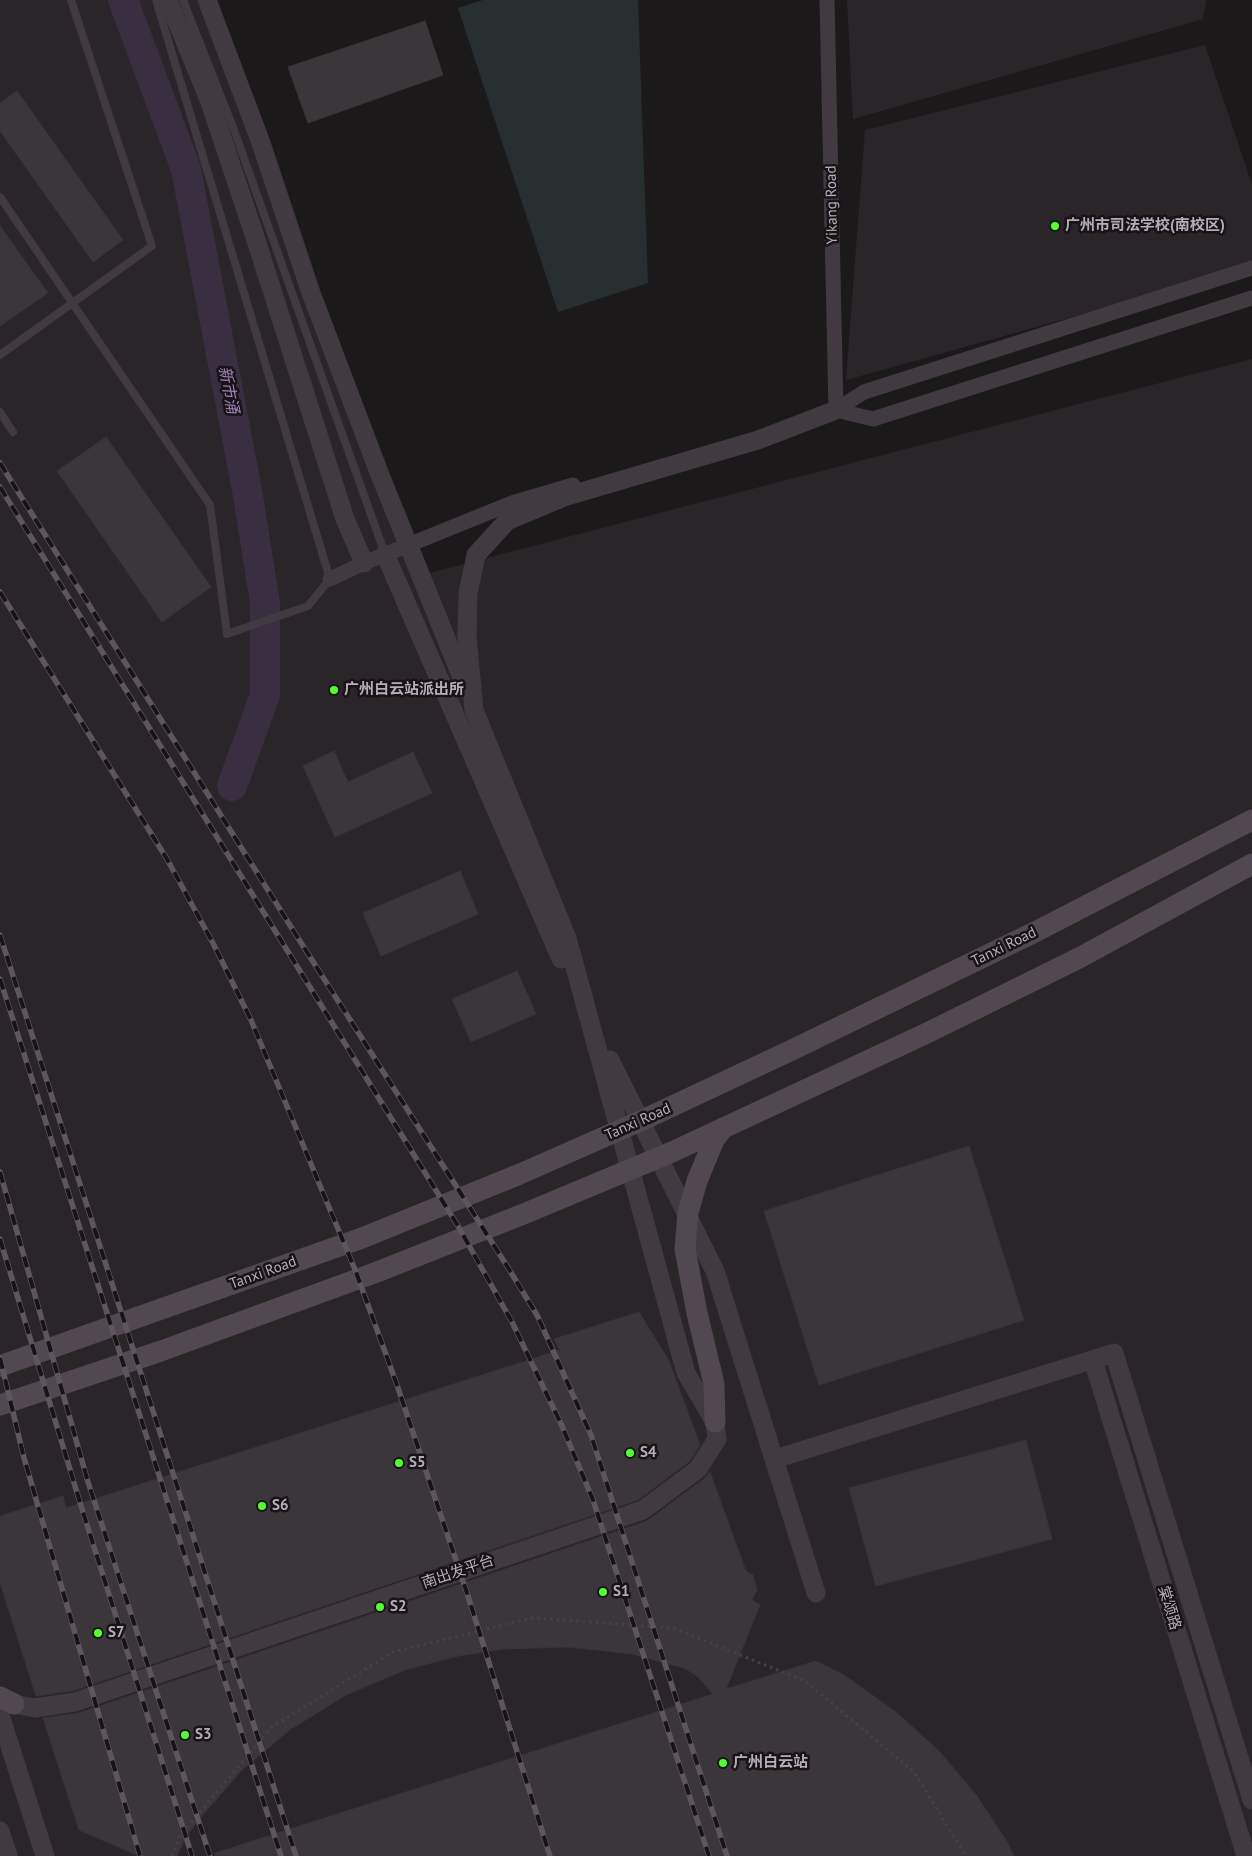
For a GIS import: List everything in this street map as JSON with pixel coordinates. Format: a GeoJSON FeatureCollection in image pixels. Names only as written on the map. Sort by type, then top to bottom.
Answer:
{"type":"FeatureCollection","features":[{"type":"Feature","properties":{"kind":"main road","name":"Tanxi Road"},"geometry":{"type":"LineString","coordinates":[[0,1366],[362,1238],[529,1170],[647,1118],[794,1049],[1034,932],[1252,820]]}},
{"type":"Feature","properties":{"kind":"main road"},"geometry":{"type":"LineString","coordinates":[[715,1422],[714,1384],[697,1313],[686,1249],[688,1213],[697,1181],[714,1140],[730,1121],[748,1108],[1026,971],[1252,848]]}},
{"type":"Feature","properties":{"kind":"main road"},"geometry":{"type":"LineString","coordinates":[[0,1405],[161,1351],[377,1272],[672,1152],[925,1034],[1071,962],[1252,864]]}},
{"type":"Feature","properties":{"kind":"street"},"geometry":{"type":"LineString","coordinates":[[168,0],[210,102],[345,519],[364,562]]}},
{"type":"Feature","properties":{"kind":"street"},"geometry":{"type":"LineString","coordinates":[[206,0],[261,144],[314,302],[380,475],[567,938],[686,1373],[715,1422]]}},
{"type":"Feature","properties":{"kind":"street","name":"Yikang Road"},"geometry":{"type":"LineString","coordinates":[[827,0],[836,410]]}},
{"type":"Feature","properties":{"kind":"street"},"geometry":{"type":"LineString","coordinates":[[474,710],[467,636],[468,592],[476,555],[507,521],[564,497],[758,440],[836,410],[864,392],[1252,268]]}},
{"type":"Feature","properties":{"kind":"street"},"geometry":{"type":"LineString","coordinates":[[330,579],[364,562],[512,503],[836,410],[873,419],[1252,298]]}},
{"type":"Feature","properties":{"kind":"street"},"geometry":{"type":"LineString","coordinates":[[385,554],[574,987],[715,1271],[816,1593]]}},
{"type":"Feature","properties":{"kind":"street","name":"棠颂路"},"geometry":{"type":"LineString","coordinates":[[1246,1856],[1093,1360],[1114,1353],[1252,1800]]}},
{"type":"Feature","properties":{"kind":"street"},"geometry":{"type":"LineString","coordinates":[[775,1459],[1093,1360]]}},
{"type":"Feature","properties":{"kind":"street","name":"南出发平台"},"geometry":{"type":"LineString","coordinates":[[3,1704],[35,1708],[74,1702],[643,1510],[698,1469],[717,1439],[715,1422]]}},
{"type":"Feature","properties":{"kind":"street"},"geometry":{"type":"LineString","coordinates":[[3,1704],[45,1856]]}},
{"type":"Feature","properties":{"kind":"street"},"geometry":{"type":"LineString","coordinates":[[0,1831],[8,1856]]}},
{"type":"Feature","properties":{"kind":"lane"},"geometry":{"type":"LineString","coordinates":[[0,355],[152,246],[71,0]]}},
{"type":"Feature","properties":{"kind":"lane"},"geometry":{"type":"LineString","coordinates":[[0,197],[210,505],[227,634],[308,606],[330,579],[156,0]]}},
{"type":"Feature","properties":{"kind":"lane"},"geometry":{"type":"LineString","coordinates":[[183,0],[238,139],[385,554]]}},
{"type":"Feature","properties":{"kind":"lane"},"geometry":{"type":"LineString","coordinates":[[0,412],[13,432]]}},
{"type":"Feature","properties":{"kind":"path"},"geometry":{"type":"LineString","coordinates":[[172,1856],[180,1836],[272,1727],[393,1652],[531,1618],[673,1628],[805,1681],[914,1772],[966,1856]]}},
{"type":"Feature","properties":{"kind":"shaded area"},"geometry":{"type":"Polygon","coordinates":[[[0,0],[198,0],[429,573],[1252,359],[1252,1856],[0,1856],[0,0]]]}},
{"type":"Feature","properties":{"kind":"shaded area"},"geometry":{"type":"Polygon","coordinates":[[[483,0],[638,0],[648,283],[558,312],[458,8],[483,0]]]}},
{"type":"Feature","properties":{"kind":"shaded area"},"geometry":{"type":"Polygon","coordinates":[[[847,0],[1206,0],[1203,19],[853,119],[847,0]]]}},
{"type":"Feature","properties":{"kind":"shaded area","name":"广州市司法学校(南校区)"},"geometry":{"type":"Polygon","coordinates":[[[1205,45],[1252,185],[1252,267],[846,380],[865,130],[1205,45]]]}},
{"type":"Feature","properties":{"kind":"building"},"geometry":{"type":"Polygon","coordinates":[[[425,21],[443,75],[308,123],[288,67],[425,21]]]}},
{"type":"Feature","properties":{"kind":"building"},"geometry":{"type":"Polygon","coordinates":[[[17,91],[123,240],[93,262],[0,131],[0,103],[17,91]]]}},
{"type":"Feature","properties":{"kind":"building"},"geometry":{"type":"Polygon","coordinates":[[[0,226],[48,293],[0,326],[0,226]]]}},
{"type":"Feature","properties":{"kind":"building"},"geometry":{"type":"Polygon","coordinates":[[[106,437],[211,587],[162,622],[57,471],[106,437]]]}},
{"type":"Feature","properties":{"kind":"building"},"geometry":{"type":"Polygon","coordinates":[[[334,751],[348,782],[413,752],[432,793],[335,837],[303,766],[334,751]]]}},
{"type":"Feature","properties":{"kind":"building"},"geometry":{"type":"Polygon","coordinates":[[[460,871],[478,914],[381,956],[363,913],[460,871]]]}},
{"type":"Feature","properties":{"kind":"building"},"geometry":{"type":"Polygon","coordinates":[[[517,971],[536,1014],[471,1042],[452,999],[517,971]]]}},
{"type":"Feature","properties":{"kind":"building"},"geometry":{"type":"Polygon","coordinates":[[[969,1146],[1024,1320],[819,1385],[764,1211],[969,1146]]]}},
{"type":"Feature","properties":{"kind":"building"},"geometry":{"type":"Polygon","coordinates":[[[639,1312],[669,1361],[700,1445],[690,1461],[638,1500],[72,1691],[36,1696],[0,1583],[0,1516],[63,1496],[66,1508],[560,1350],[554,1339],[639,1312]]]}},
{"type":"Feature","properties":{"kind":"building"},"geometry":{"type":"Polygon","coordinates":[[[1026,1440],[1052,1539],[876,1586],[849,1488],[1026,1440]]]}},
{"type":"Feature","properties":{"kind":"building"},"geometry":{"type":"Polygon","coordinates":[[[710,1472],[746,1571],[753,1575],[757,1590],[752,1600],[760,1605],[726,1689],[816,1661],[844,1675],[896,1712],[939,1751],[977,1796],[1006,1840],[1014,1856],[215,1856],[215,1853],[713,1694],[697,1676],[684,1668],[632,1654],[568,1647],[504,1649],[458,1656],[405,1670],[346,1695],[291,1729],[242,1770],[200,1818],[186,1837],[177,1856],[139,1856],[79,1830],[43,1718],[79,1713],[647,1521],[705,1478],[710,1472]]]}},
{"type":"Feature","properties":{"kind":"waterway","name":"新市涌"},"geometry":{"type":"LineString","coordinates":[[123,0],[186,169],[248,496],[265,603],[265,695],[232,786]]}},
{"type":"Feature","properties":{"kind":"railway"},"geometry":{"type":"LineString","coordinates":[[0,463],[537,1315],[591,1435],[727,1856]]}},
{"type":"Feature","properties":{"kind":"railway"},"geometry":{"type":"LineString","coordinates":[[0,487],[458,1226],[512,1322],[562,1426],[593,1500],[709,1856]]}},
{"type":"Feature","properties":{"kind":"railway"},"geometry":{"type":"LineString","coordinates":[[0,592],[167,859],[214,945],[251,1020],[356,1272],[397,1385],[467,1593],[550,1856]]}},
{"type":"Feature","properties":{"kind":"railway"},"geometry":{"type":"LineString","coordinates":[[0,935],[296,1856]]}},
{"type":"Feature","properties":{"kind":"railway"},"geometry":{"type":"LineString","coordinates":[[0,979],[281,1856]]}},
{"type":"Feature","properties":{"kind":"railway"},"geometry":{"type":"LineString","coordinates":[[0,1172],[88,1482],[210,1856]]}},
{"type":"Feature","properties":{"kind":"railway"},"geometry":{"type":"LineString","coordinates":[[0,1239],[82,1509],[192,1856]]}},
{"type":"Feature","properties":{"kind":"railway"},"geometry":{"type":"LineString","coordinates":[[0,1358],[24,1458],[140,1856]]}},
{"type":"Feature","properties":{"kind":"place","name":"广州市司法学校(南校区)"},"geometry":{"type":"Point","coordinates":[1055,226]}},
{"type":"Feature","properties":{"kind":"place","name":"广州白云站派出所"},"geometry":{"type":"Point","coordinates":[334,690]}},
{"type":"Feature","properties":{"kind":"place","name":"S4"},"geometry":{"type":"Point","coordinates":[630,1453]}},
{"type":"Feature","properties":{"kind":"place","name":"S5"},"geometry":{"type":"Point","coordinates":[399,1463]}},
{"type":"Feature","properties":{"kind":"place","name":"S6"},"geometry":{"type":"Point","coordinates":[262,1506]}},
{"type":"Feature","properties":{"kind":"place","name":"S1"},"geometry":{"type":"Point","coordinates":[603,1592]}},
{"type":"Feature","properties":{"kind":"place","name":"S2"},"geometry":{"type":"Point","coordinates":[380,1607]}},
{"type":"Feature","properties":{"kind":"place","name":"S7"},"geometry":{"type":"Point","coordinates":[98,1633]}},
{"type":"Feature","properties":{"kind":"place","name":"S3"},"geometry":{"type":"Point","coordinates":[185,1735]}},
{"type":"Feature","properties":{"kind":"place","name":"广州白云站"},"geometry":{"type":"Point","coordinates":[723,1763]}}]}
